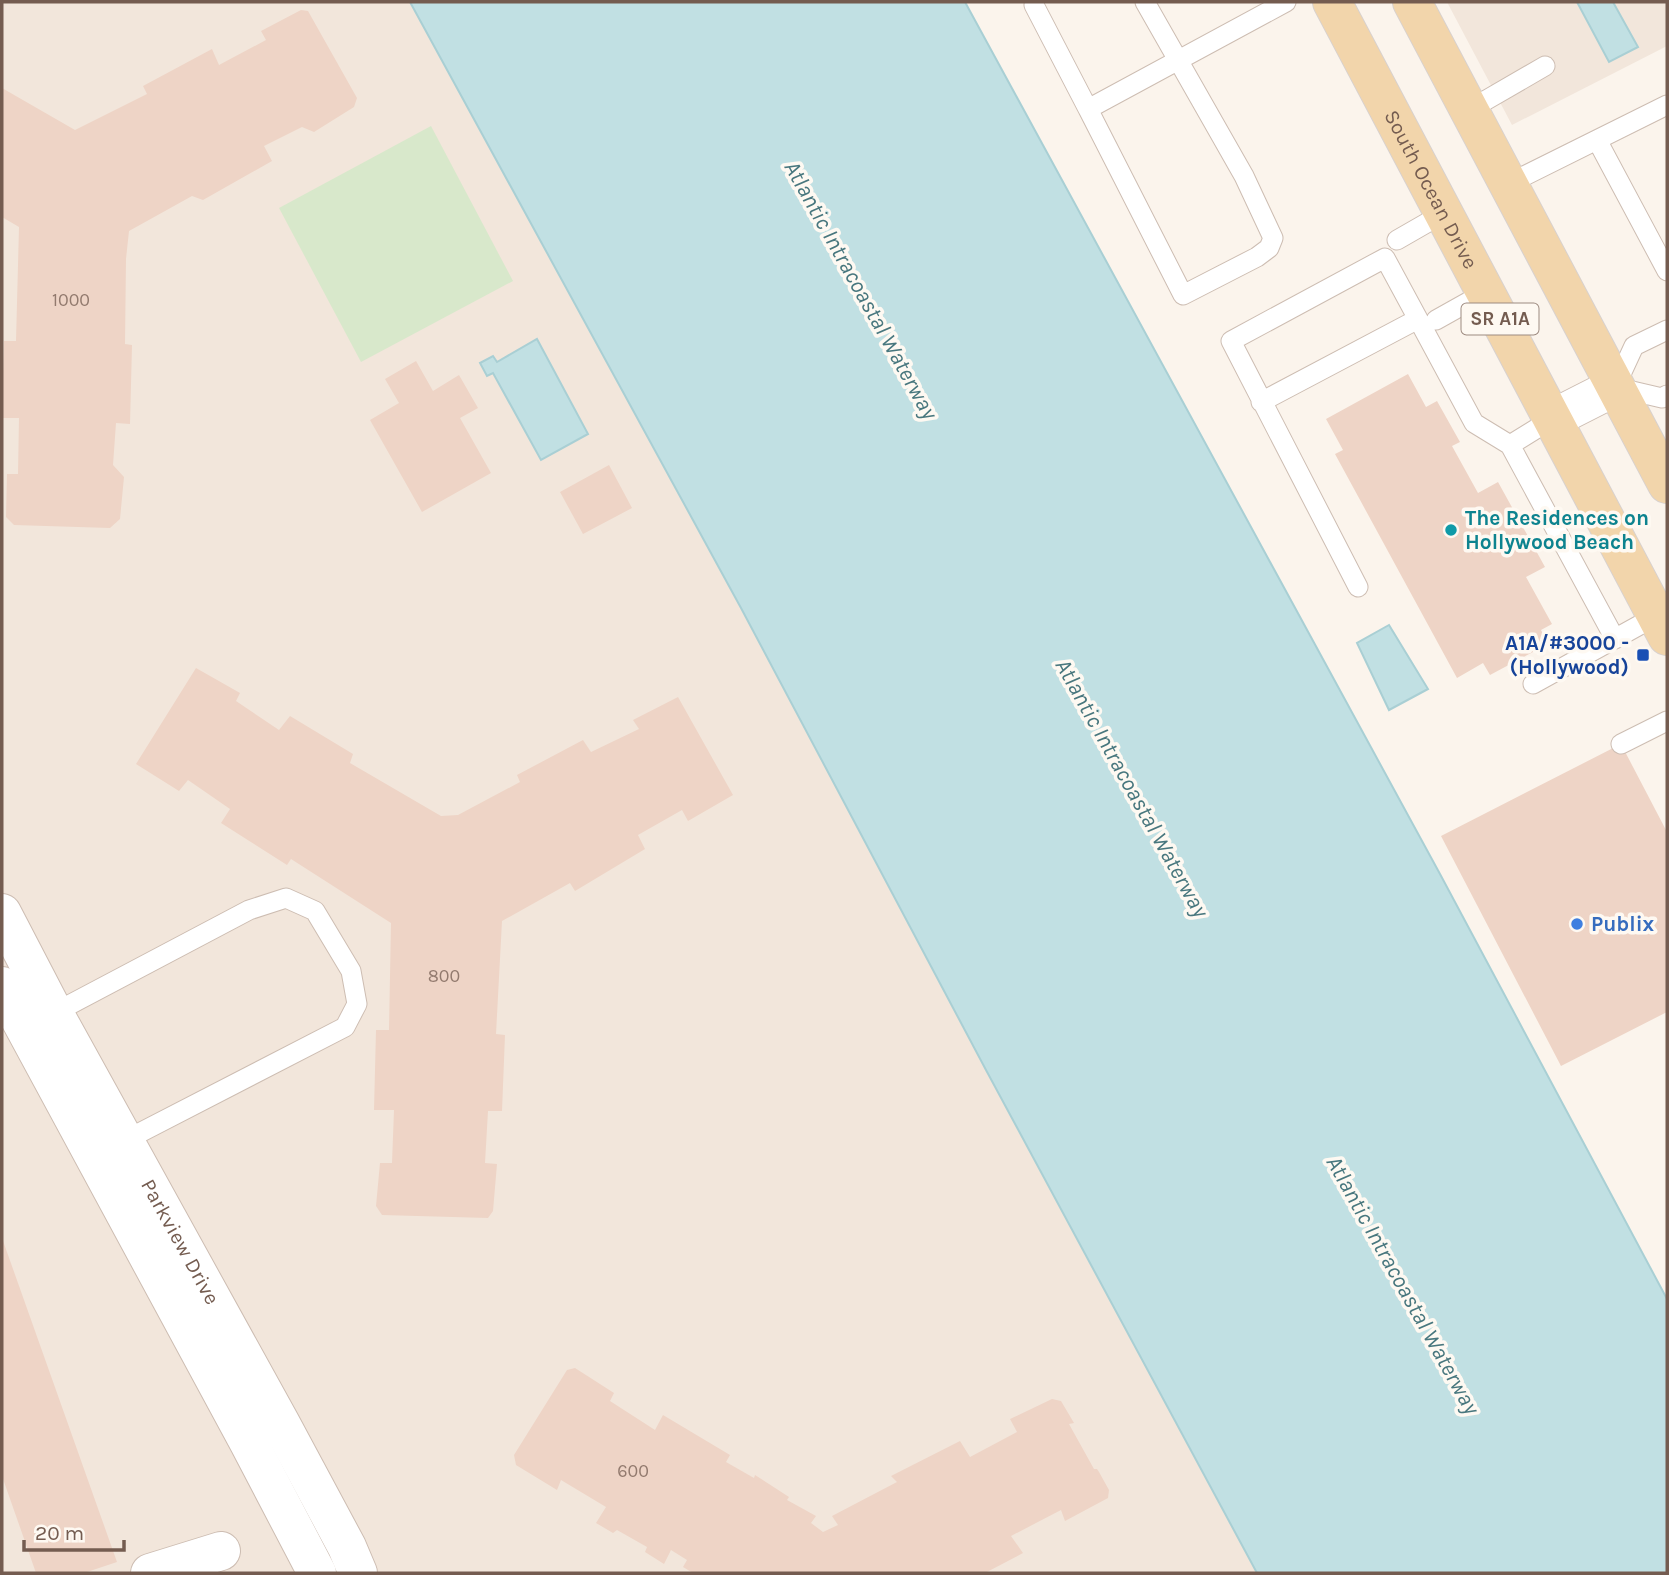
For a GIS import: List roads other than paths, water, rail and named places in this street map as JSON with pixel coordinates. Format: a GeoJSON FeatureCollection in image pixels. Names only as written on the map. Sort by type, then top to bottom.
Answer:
{"type":"FeatureCollection","features":[{"type":"Feature","properties":{"kind":"main road","name":"South Ocean Drive"},"geometry":{"type":"LineString","coordinates":[[1332,2],[1662,626]]}},
{"type":"Feature","properties":{"kind":"main road","name":"SR A1A"},"geometry":{"type":"LineString","coordinates":[[1412,2],[1667,484]]}},
{"type":"Feature","properties":{"kind":"street"},"geometry":{"type":"LineString","coordinates":[[1552,419],[1615,387]]}},
{"type":"Feature","properties":{"kind":"street","name":"Parkview Drive"},"geometry":{"type":"LineString","coordinates":[[2,913],[26,1024]]}},
{"type":"Feature","properties":{"kind":"street","name":"Parkview Drive"},"geometry":{"type":"LineString","coordinates":[[2,986],[110,1148],[288,1437],[347,1547],[358,1573]]}},
{"type":"Feature","properties":{"kind":"street","name":"Parkview Drive"},"geometry":{"type":"LineString","coordinates":[[110,1148],[317,1573]]}},
{"type":"Feature","properties":{"kind":"street"},"geometry":{"type":"LineString","coordinates":[[150,1573],[221,1551]]}},
{"type":"Feature","properties":{"kind":"lane"},"geometry":{"type":"LineString","coordinates":[[1034,5],[1183,295],[1257,257],[1269,248],[1273,238],[1244,176],[1145,2]]}},
{"type":"Feature","properties":{"kind":"lane"},"geometry":{"type":"LineString","coordinates":[[1088,109],[1286,2]]}},
{"type":"Feature","properties":{"kind":"lane"},"geometry":{"type":"LineString","coordinates":[[1469,110],[1545,66]]}},
{"type":"Feature","properties":{"kind":"lane"},"geometry":{"type":"LineString","coordinates":[[1508,184],[1667,105]]}},
{"type":"Feature","properties":{"kind":"lane"},"geometry":{"type":"LineString","coordinates":[[1597,140],[1667,271]]}},
{"type":"Feature","properties":{"kind":"lane"},"geometry":{"type":"LineString","coordinates":[[1397,240],[1444,213]]}},
{"type":"Feature","properties":{"kind":"lane"},"geometry":{"type":"LineString","coordinates":[[1359,587],[1231,341],[1385,258],[1427,319],[1474,423],[1510,445],[1615,639]]}},
{"type":"Feature","properties":{"kind":"lane"},"geometry":{"type":"LineString","coordinates":[[1261,402],[1486,292]]}},
{"type":"Feature","properties":{"kind":"lane"},"geometry":{"type":"LineString","coordinates":[[1667,330],[1634,346],[1615,387],[1662,398],[1667,395]]}},
{"type":"Feature","properties":{"kind":"lane"},"geometry":{"type":"LineString","coordinates":[[1510,445],[1552,419]]}},
{"type":"Feature","properties":{"kind":"lane"},"geometry":{"type":"LineString","coordinates":[[1533,684],[1615,639],[1662,626]]}},
{"type":"Feature","properties":{"kind":"lane"},"geometry":{"type":"LineString","coordinates":[[1621,744],[1667,721]]}},
{"type":"Feature","properties":{"kind":"lane"},"geometry":{"type":"LineString","coordinates":[[26,1024],[249,910],[286,898],[315,911],[351,971],[357,1004],[345,1027],[110,1148]]}},
{"type":"Feature","properties":{"kind":"water","name":"Atlantic Intracoastal Waterway"},"geometry":{"type":"Polygon","coordinates":[[[410,2],[965,2],[1440,874],[1667,1299],[1667,1573],[1257,1573],[741,608],[410,2]]]}},
{"type":"Feature","properties":{"kind":"water"},"geometry":{"type":"Polygon","coordinates":[[[1577,2],[1613,2],[1638,47],[1609,62],[1577,2]]]}},
{"type":"Feature","properties":{"kind":"water"},"geometry":{"type":"Polygon","coordinates":[[[537,339],[588,434],[541,460],[493,373],[487,376],[480,363],[493,356],[497,362],[537,339]]]}},
{"type":"Feature","properties":{"kind":"water"},"geometry":{"type":"Polygon","coordinates":[[[1389,625],[1428,689],[1389,710],[1357,643],[1389,625]]]}},
{"type":"Feature","properties":{"kind":"place","name":"The Residences on Hollywood Beach"},"geometry":{"type":"Point","coordinates":[1451,530]}},
{"type":"Feature","properties":{"kind":"place","name":"A1A/#3000 - (Hollywood)"},"geometry":{"type":"Point","coordinates":[1643,655]}},
{"type":"Feature","properties":{"kind":"place","name":"Publix"},"geometry":{"type":"Point","coordinates":[1577,924]}}]}
